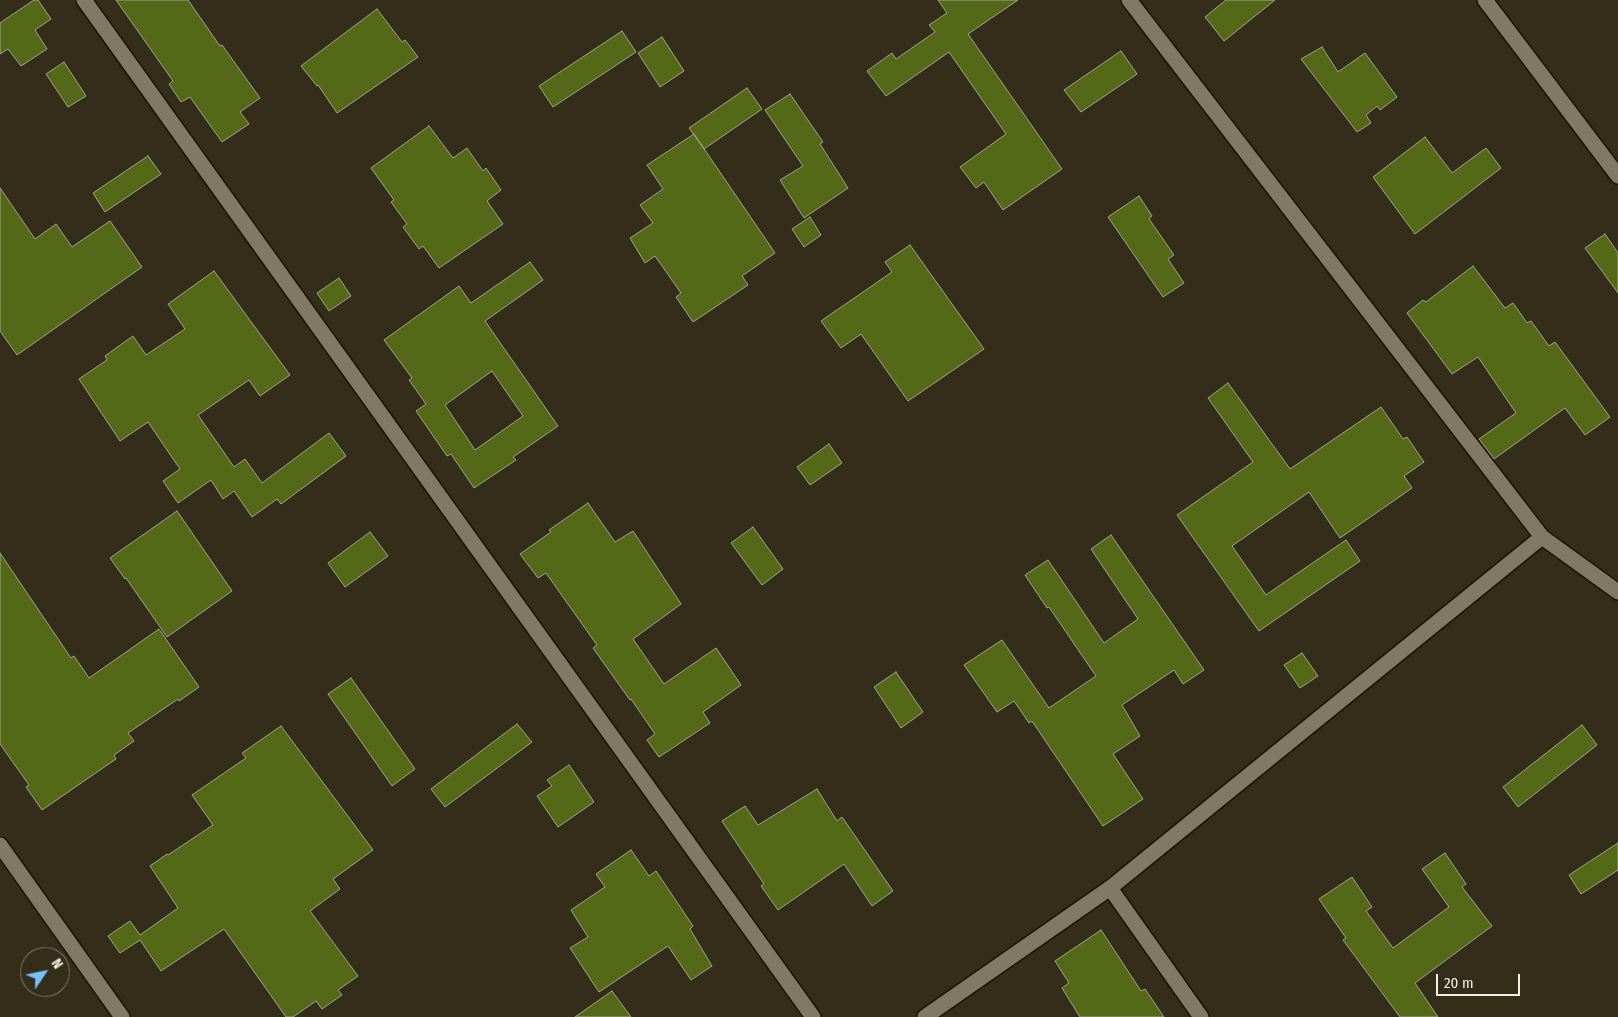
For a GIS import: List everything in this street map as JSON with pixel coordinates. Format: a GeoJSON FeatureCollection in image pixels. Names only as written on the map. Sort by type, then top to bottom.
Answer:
{"type":"FeatureCollection","features":[{"type":"Feature","properties":{"kind":"street"},"geometry":{"type":"LineString","coordinates":[[84,0],[813,1017]]}},
{"type":"Feature","properties":{"kind":"street"},"geometry":{"type":"LineString","coordinates":[[1129,0],[1542,537],[1618,592]]}},
{"type":"Feature","properties":{"kind":"street"},"geometry":{"type":"LineString","coordinates":[[1485,0],[1618,176]]}},
{"type":"Feature","properties":{"kind":"street"},"geometry":{"type":"LineString","coordinates":[[925,1017],[1110,888],[1542,537]]}},
{"type":"Feature","properties":{"kind":"street"},"geometry":{"type":"LineString","coordinates":[[0,845],[122,1017]]}},
{"type":"Feature","properties":{"kind":"street"},"geometry":{"type":"LineString","coordinates":[[1110,888],[1201,1017]]}},
{"type":"Feature","properties":{"kind":"building"},"geometry":{"type":"Polygon","coordinates":[[[34,0],[38,0],[51,19],[35,30],[47,49],[21,66],[8,49],[0,54],[0,23],[34,0]]]}},
{"type":"Feature","properties":{"kind":"building"},"geometry":{"type":"Polygon","coordinates":[[[116,0],[188,0],[260,98],[240,112],[249,124],[222,142],[190,97],[181,102],[169,84],[173,81],[116,0]]]}},
{"type":"Feature","properties":{"kind":"building"},"geometry":{"type":"Polygon","coordinates":[[[938,0],[1018,0],[968,34],[1062,169],[1003,210],[984,182],[976,188],[960,167],[1006,134],[949,52],[886,96],[867,71],[892,53],[896,59],[935,32],[929,25],[947,13],[938,0]]]}},
{"type":"Feature","properties":{"kind":"building"},"geometry":{"type":"Polygon","coordinates":[[[1226,0],[1275,0],[1224,41],[1205,17],[1226,0]]]}},
{"type":"Feature","properties":{"kind":"building"},"geometry":{"type":"Polygon","coordinates":[[[377,9],[402,42],[405,40],[418,57],[337,113],[318,85],[301,66],[377,9]]]}},
{"type":"Feature","properties":{"kind":"building"},"geometry":{"type":"Polygon","coordinates":[[[622,31],[636,52],[553,107],[539,86],[622,31]]]}},
{"type":"Feature","properties":{"kind":"building"},"geometry":{"type":"Polygon","coordinates":[[[662,37],[684,71],[660,87],[638,53],[662,37]]]}},
{"type":"Feature","properties":{"kind":"building"},"geometry":{"type":"Polygon","coordinates":[[[1322,47],[1338,72],[1365,53],[1397,97],[1380,110],[1377,106],[1366,115],[1371,123],[1357,132],[1301,59],[1322,47]]]}},
{"type":"Feature","properties":{"kind":"building"},"geometry":{"type":"Polygon","coordinates":[[[1121,51],[1137,74],[1081,112],[1064,90],[1121,51]]]}},
{"type":"Feature","properties":{"kind":"building"},"geometry":{"type":"Polygon","coordinates":[[[64,62],[86,96],[68,107],[46,74],[64,62]]]}},
{"type":"Feature","properties":{"kind":"building"},"geometry":{"type":"Polygon","coordinates":[[[747,88],[762,109],[704,149],[689,128],[747,88]]]}},
{"type":"Feature","properties":{"kind":"building"},"geometry":{"type":"Polygon","coordinates":[[[790,94],[823,142],[820,144],[848,188],[804,218],[780,180],[803,166],[765,110],[790,94]]]}},
{"type":"Feature","properties":{"kind":"building"},"geometry":{"type":"Polygon","coordinates":[[[429,126],[453,158],[467,148],[483,171],[486,168],[501,190],[487,201],[503,224],[439,268],[423,246],[419,249],[403,227],[407,224],[391,202],[394,200],[371,168],[429,126]]]}},
{"type":"Feature","properties":{"kind":"building"},"geometry":{"type":"Polygon","coordinates":[[[694,134],[775,253],[742,276],[748,285],[693,322],[676,297],[681,293],[655,256],[645,263],[630,238],[653,223],[640,205],[663,189],[647,165],[694,134]]]}},
{"type":"Feature","properties":{"kind":"building"},"geometry":{"type":"Polygon","coordinates":[[[1425,137],[1452,173],[1486,148],[1501,168],[1415,234],[1373,177],[1425,137]]]}},
{"type":"Feature","properties":{"kind":"building"},"geometry":{"type":"Polygon","coordinates":[[[148,156],[161,174],[105,212],[93,193],[148,156]]]}},
{"type":"Feature","properties":{"kind":"building"},"geometry":{"type":"Polygon","coordinates":[[[0,188],[35,239],[56,224],[72,247],[110,221],[142,267],[17,355],[0,331],[0,188]]]}},
{"type":"Feature","properties":{"kind":"building"},"geometry":{"type":"Polygon","coordinates":[[[1139,196],[1152,216],[1149,219],[1174,255],[1168,259],[1184,283],[1163,297],[1108,217],[1139,196]]]}},
{"type":"Feature","properties":{"kind":"building"},"geometry":{"type":"Polygon","coordinates":[[[810,217],[821,235],[804,247],[792,229],[810,217]]]}},
{"type":"Feature","properties":{"kind":"building"},"geometry":{"type":"Polygon","coordinates":[[[1605,234],[1618,253],[1618,293],[1585,248],[1605,234]]]}},
{"type":"Feature","properties":{"kind":"building"},"geometry":{"type":"Polygon","coordinates":[[[910,245],[984,349],[908,401],[861,334],[841,348],[821,321],[892,272],[885,262],[910,245]]]}},
{"type":"Feature","properties":{"kind":"building"},"geometry":{"type":"Polygon","coordinates":[[[530,262],[543,280],[485,321],[558,426],[513,457],[516,460],[474,488],[451,454],[447,456],[416,411],[426,404],[409,380],[412,378],[384,340],[459,286],[471,303],[530,262]],[[492,371],[445,405],[475,450],[523,416],[492,371]]]}},
{"type":"Feature","properties":{"kind":"building"},"geometry":{"type":"Polygon","coordinates":[[[1473,266],[1505,308],[1513,303],[1527,323],[1531,321],[1549,346],[1555,342],[1610,417],[1585,435],[1565,408],[1494,459],[1479,439],[1516,413],[1478,357],[1452,374],[1407,313],[1423,300],[1426,302],[1473,266]]]}},
{"type":"Feature","properties":{"kind":"building"},"geometry":{"type":"Polygon","coordinates":[[[214,271],[290,375],[260,396],[249,380],[198,415],[234,467],[245,459],[262,483],[329,433],[346,456],[281,504],[277,499],[252,517],[234,491],[223,499],[211,480],[178,503],[163,481],[180,469],[148,422],[120,441],[79,379],[107,360],[105,356],[133,336],[146,355],[185,329],[168,304],[214,271]]]}},
{"type":"Feature","properties":{"kind":"building"},"geometry":{"type":"Polygon","coordinates":[[[339,278],[351,296],[329,311],[317,293],[339,278]]]}},
{"type":"Feature","properties":{"kind":"building"},"geometry":{"type":"Polygon","coordinates":[[[1228,383],[1290,469],[1381,407],[1403,439],[1407,437],[1424,462],[1404,476],[1412,488],[1340,538],[1309,492],[1232,546],[1266,595],[1346,540],[1360,561],[1259,631],[1177,515],[1253,462],[1208,398],[1228,383]]]}},
{"type":"Feature","properties":{"kind":"building"},"geometry":{"type":"Polygon","coordinates":[[[829,444],[842,463],[810,485],[797,467],[829,444]]]}},
{"type":"Feature","properties":{"kind":"building"},"geometry":{"type":"Polygon","coordinates":[[[588,503],[615,542],[633,531],[681,604],[633,639],[664,684],[716,648],[741,685],[703,712],[710,723],[659,757],[647,740],[655,734],[593,648],[597,645],[546,573],[538,578],[520,554],[551,532],[549,530],[588,503]]]}},
{"type":"Feature","properties":{"kind":"building"},"geometry":{"type":"Polygon","coordinates":[[[177,511],[232,591],[167,637],[110,558],[177,511]]]}},
{"type":"Feature","properties":{"kind":"building"},"geometry":{"type":"Polygon","coordinates":[[[753,527],[783,569],[762,585],[731,543],[753,527]]]}},
{"type":"Feature","properties":{"kind":"building"},"geometry":{"type":"Polygon","coordinates":[[[370,532],[388,556],[345,587],[328,563],[370,532]]]}},
{"type":"Feature","properties":{"kind":"building"},"geometry":{"type":"Polygon","coordinates":[[[1111,535],[1204,670],[1183,684],[1174,670],[1122,705],[1140,736],[1113,754],[1143,799],[1103,826],[1032,721],[1029,723],[1014,701],[997,712],[964,665],[1002,640],[1049,708],[1096,676],[1025,575],[1048,560],[1104,643],[1138,619],[1091,549],[1111,535]]]}},
{"type":"Feature","properties":{"kind":"building"},"geometry":{"type":"Polygon","coordinates":[[[0,553],[71,658],[74,656],[89,678],[159,629],[199,687],[128,733],[134,741],[114,755],[116,759],[42,810],[26,787],[29,785],[0,744],[0,553]]]}},
{"type":"Feature","properties":{"kind":"building"},"geometry":{"type":"Polygon","coordinates":[[[1302,653],[1318,676],[1300,688],[1284,665],[1302,653]]]}},
{"type":"Feature","properties":{"kind":"building"},"geometry":{"type":"Polygon","coordinates":[[[896,672],[923,712],[901,728],[874,687],[896,672]]]}},
{"type":"Feature","properties":{"kind":"building"},"geometry":{"type":"Polygon","coordinates":[[[351,678],[415,769],[392,786],[328,694],[351,678]]]}},
{"type":"Feature","properties":{"kind":"building"},"geometry":{"type":"Polygon","coordinates":[[[517,724],[532,742],[445,807],[431,789],[517,724]]]}},
{"type":"Feature","properties":{"kind":"building"},"geometry":{"type":"Polygon","coordinates":[[[1582,725],[1597,745],[1518,807],[1503,787],[1582,725]]]}},
{"type":"Feature","properties":{"kind":"building"},"geometry":{"type":"Polygon","coordinates":[[[281,726],[373,850],[333,879],[340,889],[310,911],[358,976],[338,990],[342,995],[322,1009],[316,1001],[293,1017],[286,1017],[224,929],[161,971],[140,940],[120,953],[108,936],[130,921],[140,935],[178,908],[150,866],[213,825],[192,795],[246,758],[242,753],[281,726]]]}},
{"type":"Feature","properties":{"kind":"building"},"geometry":{"type":"Polygon","coordinates":[[[569,765],[594,802],[558,827],[537,796],[552,786],[547,780],[569,765]]]}},
{"type":"Feature","properties":{"kind":"building"},"geometry":{"type":"Polygon","coordinates":[[[817,789],[837,821],[842,817],[893,891],[872,906],[844,864],[778,910],[761,886],[764,884],[722,821],[745,806],[758,825],[817,789]]]}},
{"type":"Feature","properties":{"kind":"building"},"geometry":{"type":"Polygon","coordinates":[[[1618,843],[1618,870],[1581,894],[1569,875],[1618,843]]]}},
{"type":"Feature","properties":{"kind":"building"},"geometry":{"type":"Polygon","coordinates":[[[631,850],[649,876],[656,871],[693,926],[690,929],[712,966],[691,980],[668,946],[599,992],[570,948],[588,937],[571,910],[605,887],[596,874],[631,850]]]}},
{"type":"Feature","properties":{"kind":"building"},"geometry":{"type":"Polygon","coordinates":[[[1445,853],[1466,884],[1462,887],[1492,926],[1415,983],[1438,1017],[1400,1017],[1343,940],[1346,938],[1319,899],[1352,877],[1372,907],[1366,911],[1393,948],[1449,907],[1422,869],[1445,853]]]}},
{"type":"Feature","properties":{"kind":"building"},"geometry":{"type":"Polygon","coordinates":[[[1101,930],[1141,991],[1145,989],[1164,1017],[1080,1017],[1062,988],[1069,983],[1055,961],[1101,930]]]}},
{"type":"Feature","properties":{"kind":"building"},"geometry":{"type":"Polygon","coordinates":[[[612,991],[631,1017],[575,1017],[612,991]]]}}]}
